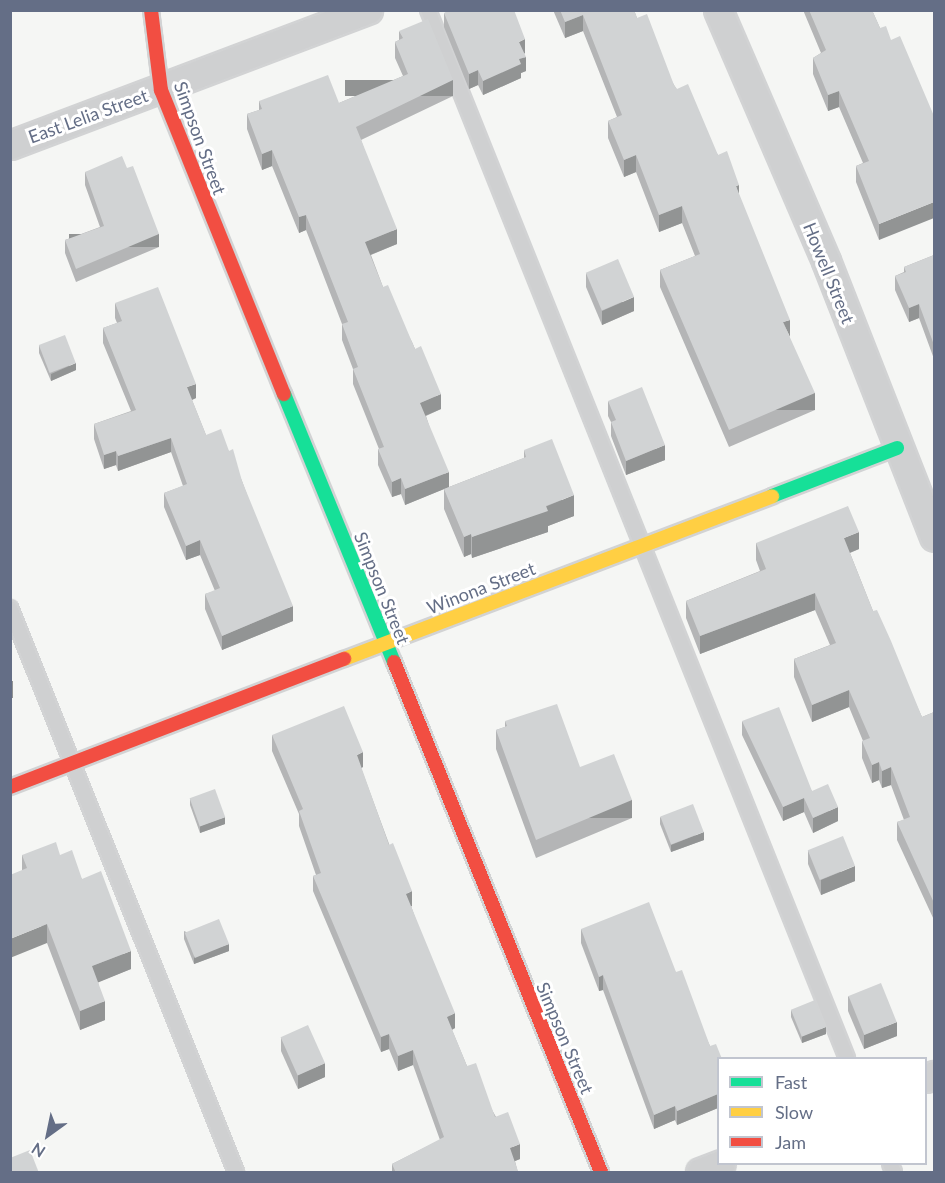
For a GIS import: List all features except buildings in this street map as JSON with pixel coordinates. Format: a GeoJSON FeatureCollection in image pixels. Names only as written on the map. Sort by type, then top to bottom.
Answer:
{"type":"FeatureCollection","features":[{"type":"Feature","properties":{"kind":"street","name":"Simpson Street"},"geometry":{"type":"LineString","coordinates":[[151,10],[161,90],[601,1173]]}},
{"type":"Feature","properties":{"kind":"street","name":"East Lelia Street"},"geometry":{"type":"LineString","coordinates":[[10,145],[161,90],[368,10]]}},
{"type":"Feature","properties":{"kind":"street","name":"Howell Street"},"geometry":{"type":"LineString","coordinates":[[718,10],[826,261],[897,448],[934,537]]}},
{"type":"Feature","properties":{"kind":"street","name":"Winona Street"},"geometry":{"type":"LineString","coordinates":[[10,787],[897,448]]}},
{"type":"Feature","properties":{"kind":"street"},"geometry":{"type":"LineString","coordinates":[[700,1173],[719,1165]]}},
{"type":"Feature","properties":{"kind":"lane"},"geometry":{"type":"LineString","coordinates":[[428,10],[645,545],[846,1057]]}},
{"type":"Feature","properties":{"kind":"lane"},"geometry":{"type":"LineString","coordinates":[[10,608],[236,1173]]}},
{"type":"Feature","properties":{"kind":"traffic: fast"},"geometry":{"type":"LineString","coordinates":[[284,394],[394,662]]}},
{"type":"Feature","properties":{"kind":"traffic: fast"},"geometry":{"type":"LineString","coordinates":[[772,496],[897,448]]}},
{"type":"Feature","properties":{"kind":"traffic: slow"},"geometry":{"type":"LineString","coordinates":[[344,659],[772,496]]}},
{"type":"Feature","properties":{"kind":"traffic: jam"},"geometry":{"type":"LineString","coordinates":[[151,10],[161,90],[284,394]]}},
{"type":"Feature","properties":{"kind":"traffic: jam"},"geometry":{"type":"LineString","coordinates":[[10,787],[344,659]]}},
{"type":"Feature","properties":{"kind":"traffic: jam"},"geometry":{"type":"LineString","coordinates":[[394,662],[601,1172]]}}]}
